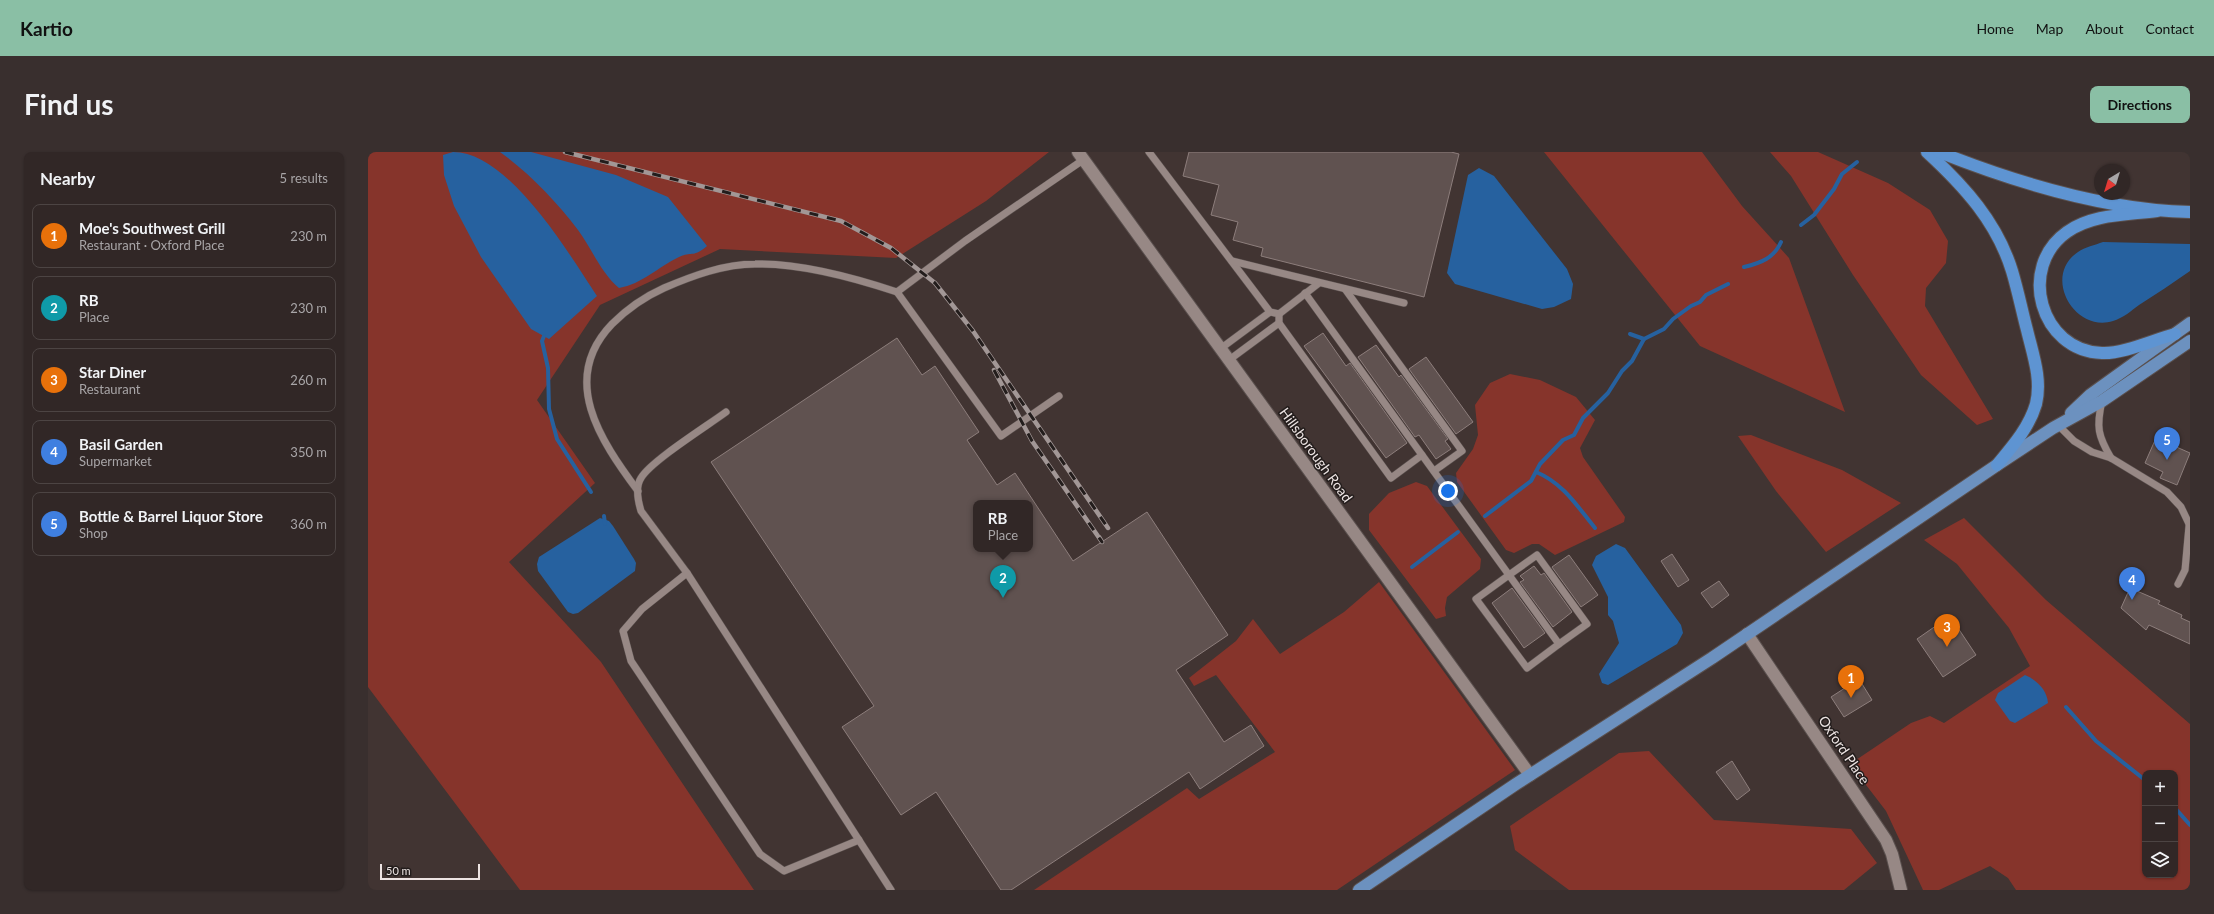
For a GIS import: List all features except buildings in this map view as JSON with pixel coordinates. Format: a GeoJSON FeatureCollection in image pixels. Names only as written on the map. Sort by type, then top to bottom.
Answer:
{"type":"FeatureCollection","features":[{"type":"Feature","properties":{"kind":"highway"},"geometry":{"type":"LineString","coordinates":[[1927,152],[1970,195],[1998,238],[2012,272],[2036,366],[2039,387],[2029,422],[1997,465]]}},
{"type":"Feature","properties":{"kind":"highway"},"geometry":{"type":"LineString","coordinates":[[1939,152],[1985,170],[2035,186],[2157,211]]}},
{"type":"Feature","properties":{"kind":"highway"},"geometry":{"type":"LineString","coordinates":[[2175,334],[2112,353],[2090,351],[2063,338],[2053,328],[2041,303],[2040,278],[2043,265],[2049,252],[2066,233],[2095,219],[2157,211],[2190,212]]}},
{"type":"Feature","properties":{"kind":"main road"},"geometry":{"type":"LineString","coordinates":[[2056,427],[2090,395],[2190,323]]}},
{"type":"Feature","properties":{"kind":"main road"},"geometry":{"type":"LineString","coordinates":[[1359,890],[1530,774],[1747,634],[1997,465],[2056,427],[2102,401],[2190,342]]}},
{"type":"Feature","properties":{"kind":"street","name":"Hillsborough Road"},"geometry":{"type":"LineString","coordinates":[[1081,156],[1530,774]]}},
{"type":"Feature","properties":{"kind":"street","name":"Oxford Place"},"geometry":{"type":"LineString","coordinates":[[1747,634],[1886,840],[1892,854],[1901,890]]}},
{"type":"Feature","properties":{"kind":"lane"},"geometry":{"type":"LineString","coordinates":[[1149,152],[1270,312],[1278,314]]}},
{"type":"Feature","properties":{"kind":"lane"},"geometry":{"type":"LineString","coordinates":[[897,292],[1081,156]]}},
{"type":"Feature","properties":{"kind":"lane"},"geometry":{"type":"LineString","coordinates":[[1232,261],[1404,303]]}},
{"type":"Feature","properties":{"kind":"lane"},"geometry":{"type":"LineString","coordinates":[[638,491],[614,459],[597,427],[587,393],[588,363],[599,338],[620,316],[643,297],[679,282],[715,270],[753,264],[780,265],[865,281],[897,292],[1001,436],[1059,396]]}},
{"type":"Feature","properties":{"kind":"lane"},"geometry":{"type":"LineString","coordinates":[[1278,314],[1319,283]]}},
{"type":"Feature","properties":{"kind":"lane"},"geometry":{"type":"LineString","coordinates":[[1344,289],[1462,450],[1434,471]]}},
{"type":"Feature","properties":{"kind":"lane"},"geometry":{"type":"LineString","coordinates":[[1305,293],[1559,644]]}},
{"type":"Feature","properties":{"kind":"lane"},"geometry":{"type":"LineString","coordinates":[[1220,349],[1270,312]]}},
{"type":"Feature","properties":{"kind":"lane"},"geometry":{"type":"LineString","coordinates":[[1278,314],[1279,323],[1391,478],[1422,456]]}},
{"type":"Feature","properties":{"kind":"lane"},"geometry":{"type":"LineString","coordinates":[[1229,360],[1279,323]]}},
{"type":"Feature","properties":{"kind":"lane"},"geometry":{"type":"LineString","coordinates":[[2102,401],[2098,415],[2099,434],[2112,458]]}},
{"type":"Feature","properties":{"kind":"lane"},"geometry":{"type":"LineString","coordinates":[[726,412],[652,466],[640,478],[638,501],[641,511],[687,573],[891,890]]}},
{"type":"Feature","properties":{"kind":"lane"},"geometry":{"type":"LineString","coordinates":[[2056,427],[2074,441],[2092,452],[2112,458],[2157,485],[2171,496],[2180,506],[2190,526],[2185,570],[2178,584]]}},
{"type":"Feature","properties":{"kind":"lane"},"geometry":{"type":"LineString","coordinates":[[1537,555],[1587,624],[1527,668],[1476,599],[1509,575],[1537,555]]}},
{"type":"Feature","properties":{"kind":"lane"},"geometry":{"type":"LineString","coordinates":[[687,573],[642,609],[623,631],[631,661],[760,854],[784,871],[859,840]]}},
{"type":"Feature","properties":{"kind":"shaded area"},"geometry":{"type":"Polygon","coordinates":[[[368,152],[1049,152],[986,201],[896,258],[720,249],[600,305],[537,400],[595,483],[509,562],[601,662],[754,890],[520,890],[368,687],[368,152]]]}},
{"type":"Feature","properties":{"kind":"shaded area"},"geometry":{"type":"Polygon","coordinates":[[[1544,152],[1702,152],[1742,206],[1789,258],[1845,412],[1700,346],[1544,152]]]}},
{"type":"Feature","properties":{"kind":"shaded area"},"geometry":{"type":"Polygon","coordinates":[[[1770,152],[1818,152],[1888,183],[1930,210],[1948,241],[1946,263],[1926,288],[1925,306],[1993,419],[1977,425],[1921,375],[1853,275],[1791,176],[1770,152]]]}},
{"type":"Feature","properties":{"kind":"shaded area"},"geometry":{"type":"Polygon","coordinates":[[[1510,374],[1540,380],[1576,397],[1595,420],[1580,448],[1583,457],[1625,517],[1624,522],[1555,555],[1539,544],[1532,544],[1514,553],[1506,550],[1457,482],[1456,473],[1473,449],[1478,435],[1475,405],[1490,383],[1510,374]]]}},
{"type":"Feature","properties":{"kind":"shaded area"},"geometry":{"type":"Polygon","coordinates":[[[1751,435],[1842,470],[1901,503],[1826,552],[1776,491],[1738,436],[1751,435]]]}},
{"type":"Feature","properties":{"kind":"shaded area"},"geometry":{"type":"Polygon","coordinates":[[[1416,482],[1427,486],[1481,559],[1480,569],[1447,597],[1445,608],[1446,616],[1436,619],[1369,530],[1369,514],[1389,493],[1416,482]]]}},
{"type":"Feature","properties":{"kind":"shaded area"},"geometry":{"type":"Polygon","coordinates":[[[1964,518],[2046,600],[2190,724],[2190,890],[2016,890],[2008,878],[1990,866],[1939,890],[1923,890],[1886,811],[1850,764],[1911,723],[1930,716],[1944,723],[2030,666],[2009,628],[1957,564],[1924,540],[1964,518]]]}},
{"type":"Feature","properties":{"kind":"shaded area"},"geometry":{"type":"Polygon","coordinates":[[[1379,582],[1515,770],[1337,890],[1034,890],[1187,788],[1199,799],[1275,752],[1216,675],[1194,686],[1189,678],[1236,641],[1253,619],[1280,654],[1344,612],[1379,582]]]}},
{"type":"Feature","properties":{"kind":"shaded area"},"geometry":{"type":"Polygon","coordinates":[[[1649,751],[1714,820],[1851,829],[1877,863],[1844,890],[1569,890],[1515,850],[1510,826],[1619,753],[1649,751]]]}},
{"type":"Feature","properties":{"kind":"water"},"geometry":{"type":"Polygon","coordinates":[[[453,152],[474,156],[495,169],[516,186],[536,208],[554,232],[597,296],[549,339],[531,329],[481,257],[454,206],[444,175],[443,155],[453,152]]]}},
{"type":"Feature","properties":{"kind":"water"},"geometry":{"type":"Polygon","coordinates":[[[500,152],[531,152],[616,175],[668,197],[707,246],[699,252],[687,254],[671,261],[635,283],[619,288],[607,275],[583,237],[560,208],[532,178],[500,152]]]}},
{"type":"Feature","properties":{"kind":"water"},"geometry":{"type":"Polygon","coordinates":[[[1479,168],[1494,176],[1567,269],[1573,284],[1571,299],[1554,307],[1542,309],[1455,284],[1447,273],[1468,175],[1479,168]]]}},
{"type":"Feature","properties":{"kind":"water"},"geometry":{"type":"Polygon","coordinates":[[[2103,242],[2190,244],[2190,271],[2117,320],[2099,322],[2086,319],[2075,311],[2067,300],[2063,288],[2063,275],[2068,262],[2078,252],[2087,247],[2103,242]]]}},
{"type":"Feature","properties":{"kind":"water"},"geometry":{"type":"Polygon","coordinates":[[[600,518],[609,521],[613,526],[636,563],[635,571],[578,613],[573,614],[568,612],[538,571],[537,564],[539,557],[600,518]]]}},
{"type":"Feature","properties":{"kind":"water"},"geometry":{"type":"Polygon","coordinates":[[[1616,544],[1625,548],[1681,625],[1683,633],[1677,644],[1608,685],[1602,683],[1599,674],[1619,643],[1613,621],[1608,615],[1608,597],[1592,565],[1596,556],[1616,544]]]}},
{"type":"Feature","properties":{"kind":"water"},"geometry":{"type":"Polygon","coordinates":[[[2025,675],[2041,686],[2046,694],[2048,703],[2015,723],[2010,721],[1995,700],[1998,693],[2025,675]]]}},
{"type":"Feature","properties":{"kind":"waterway"},"geometry":{"type":"LineString","coordinates":[[1801,225],[1814,215],[1834,189],[1842,174],[1857,162]]}},
{"type":"Feature","properties":{"kind":"waterway"},"geometry":{"type":"LineString","coordinates":[[1744,267],[1756,264],[1771,256],[1781,242]]}},
{"type":"Feature","properties":{"kind":"waterway"},"geometry":{"type":"LineString","coordinates":[[1485,516],[1531,481],[1540,464],[1563,440],[1574,435],[1583,418],[1608,393],[1622,371],[1632,361],[1644,339],[1664,329],[1673,319],[1691,306],[1700,302],[1706,295],[1728,284]]}},
{"type":"Feature","properties":{"kind":"waterway"},"geometry":{"type":"LineString","coordinates":[[1630,334],[1644,339]]}},
{"type":"Feature","properties":{"kind":"waterway"},"geometry":{"type":"LineString","coordinates":[[544,336],[542,341],[548,368],[549,409],[557,439],[591,492]]}},
{"type":"Feature","properties":{"kind":"waterway"},"geometry":{"type":"LineString","coordinates":[[1536,472],[1554,482],[1562,489],[1595,528]]}},
{"type":"Feature","properties":{"kind":"waterway"},"geometry":{"type":"LineString","coordinates":[[604,516],[605,524]]}},
{"type":"Feature","properties":{"kind":"waterway"},"geometry":{"type":"LineString","coordinates":[[1412,567],[1458,532]]}},
{"type":"Feature","properties":{"kind":"waterway"},"geometry":{"type":"LineString","coordinates":[[2066,707],[2096,741],[2142,778]]}},
{"type":"Feature","properties":{"kind":"waterway"},"geometry":{"type":"LineString","coordinates":[[2178,811],[2190,825]]}},
{"type":"Feature","properties":{"kind":"railway"},"geometry":{"type":"LineString","coordinates":[[565,152],[841,221],[891,248],[935,283],[973,331],[1108,528]]}},
{"type":"Feature","properties":{"kind":"railway"},"geometry":{"type":"LineString","coordinates":[[994,370],[1032,441],[1102,542],[1099,537]]}},
{"type":"Feature","properties":{"kind":"place","name":"Bottle & Barrel Liquor Store"},"geometry":{"type":"Point","coordinates":[2167,460]}},
{"type":"Feature","properties":{"kind":"place","name":"RB"},"geometry":{"type":"Point","coordinates":[1003,598]}},
{"type":"Feature","properties":{"kind":"place","name":"Basil Garden"},"geometry":{"type":"Point","coordinates":[2132,600]}},
{"type":"Feature","properties":{"kind":"place","name":"Star Diner"},"geometry":{"type":"Point","coordinates":[1947,647]}},
{"type":"Feature","properties":{"kind":"place","name":"Moe's Southwest Grill"},"geometry":{"type":"Point","coordinates":[1851,698]}}]}
